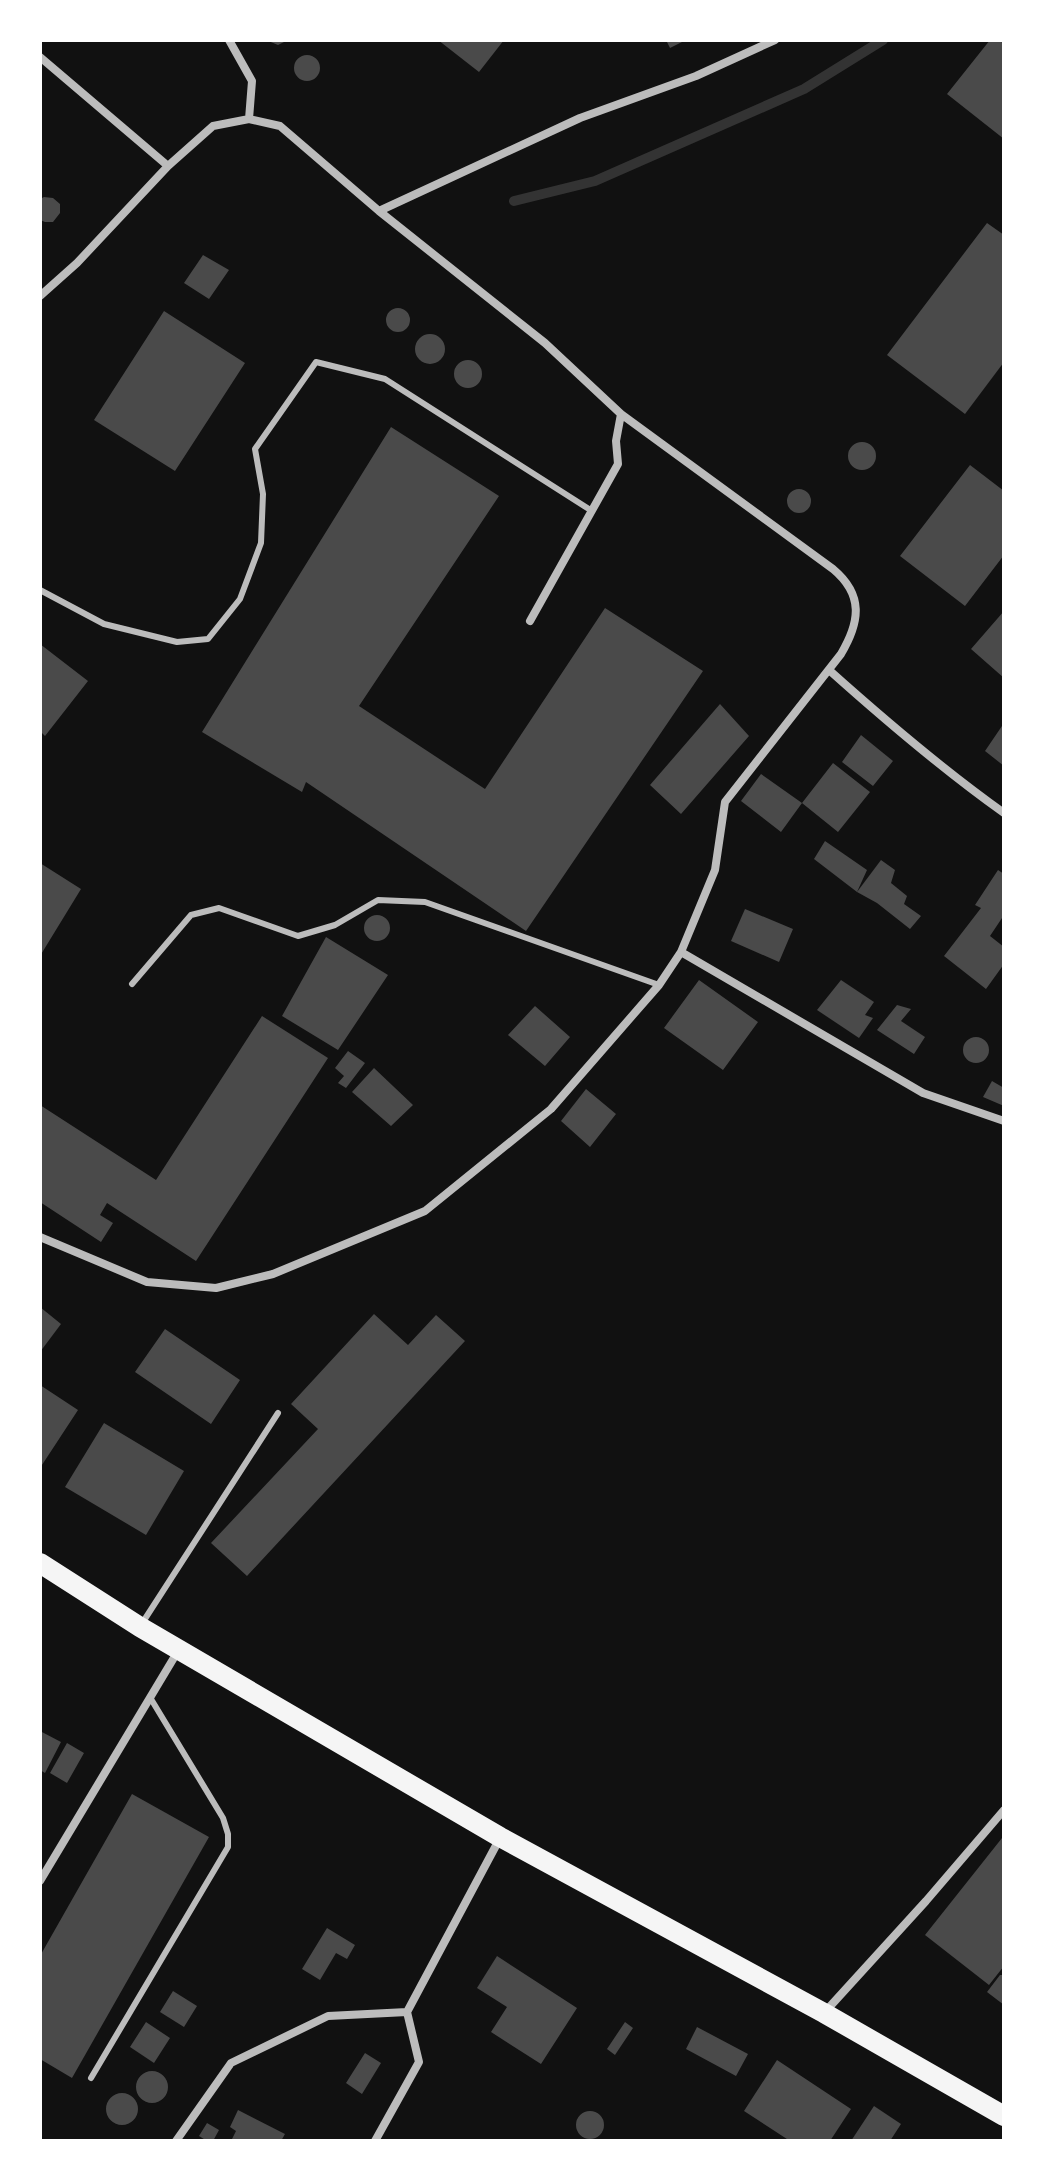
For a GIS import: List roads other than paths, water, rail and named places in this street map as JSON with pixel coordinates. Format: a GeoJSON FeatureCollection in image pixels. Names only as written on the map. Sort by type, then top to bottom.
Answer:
{"type":"FeatureCollection","features":[{"type":"Feature","properties":{"kind":"main road"},"geometry":{"type":"LineString","coordinates":[[40,1563],[178,1650],[500,1837],[824,2013],[1004,2116]]}},
{"type":"Feature","properties":{"kind":"street"},"geometry":{"type":"LineString","coordinates":[[229,40],[252,81],[249,119]]}},
{"type":"Feature","properties":{"kind":"street"},"geometry":{"type":"LineString","coordinates":[[379,211],[580,118],[696,76],[775,40]]}},
{"type":"Feature","properties":{"kind":"street"},"geometry":{"type":"LineString","coordinates":[[40,57],[168,166]]}},
{"type":"Feature","properties":{"kind":"street"},"geometry":{"type":"LineString","coordinates":[[40,296],[77,263],[168,166],[213,126],[249,119],[280,126],[379,211],[545,343],[621,414],[848,582],[855,600],[856,619],[847,644],[829,670],[725,802],[715,870],[681,952],[659,985],[551,1109],[437,1202],[425,1211],[273,1274],[216,1288],[147,1282],[40,1237]]}},
{"type":"Feature","properties":{"kind":"street"},"geometry":{"type":"LineString","coordinates":[[530,621],[618,464],[616,441],[621,414]]}},
{"type":"Feature","properties":{"kind":"street"},"geometry":{"type":"LineString","coordinates":[[829,670],[903,736],[1004,813]]}},
{"type":"Feature","properties":{"kind":"street"},"geometry":{"type":"LineString","coordinates":[[681,952],[923,1093],[1004,1121]]}},
{"type":"Feature","properties":{"kind":"street"},"geometry":{"type":"LineString","coordinates":[[40,1881],[178,1650]]}},
{"type":"Feature","properties":{"kind":"street"},"geometry":{"type":"LineString","coordinates":[[824,2013],[1004,1810]]}},
{"type":"Feature","properties":{"kind":"street"},"geometry":{"type":"LineString","coordinates":[[375,2141],[419,2062],[407,2012],[500,1837]]}},
{"type":"Feature","properties":{"kind":"street"},"geometry":{"type":"LineString","coordinates":[[176,2141],[231,2063],[328,2016],[407,2012]]}},
{"type":"Feature","properties":{"kind":"lane"},"geometry":{"type":"LineString","coordinates":[[40,590],[104,624],[177,642],[208,639],[240,599],[261,543],[263,494],[255,449],[316,362],[385,379],[592,511]]}},
{"type":"Feature","properties":{"kind":"lane"},"geometry":{"type":"LineString","coordinates":[[132,984],[191,915],[219,908],[298,936],[335,925],[378,900],[425,902],[659,985]]}},
{"type":"Feature","properties":{"kind":"lane"},"geometry":{"type":"LineString","coordinates":[[140,1627],[278,1413]]}},
{"type":"Feature","properties":{"kind":"lane"},"geometry":{"type":"LineString","coordinates":[[91,2078],[228,1847],[223,1818],[151,1699]]}},
{"type":"Feature","properties":{"kind":"waterway"},"geometry":{"type":"LineString","coordinates":[[514,201],[595,181],[804,89],[883,40]]}}]}
